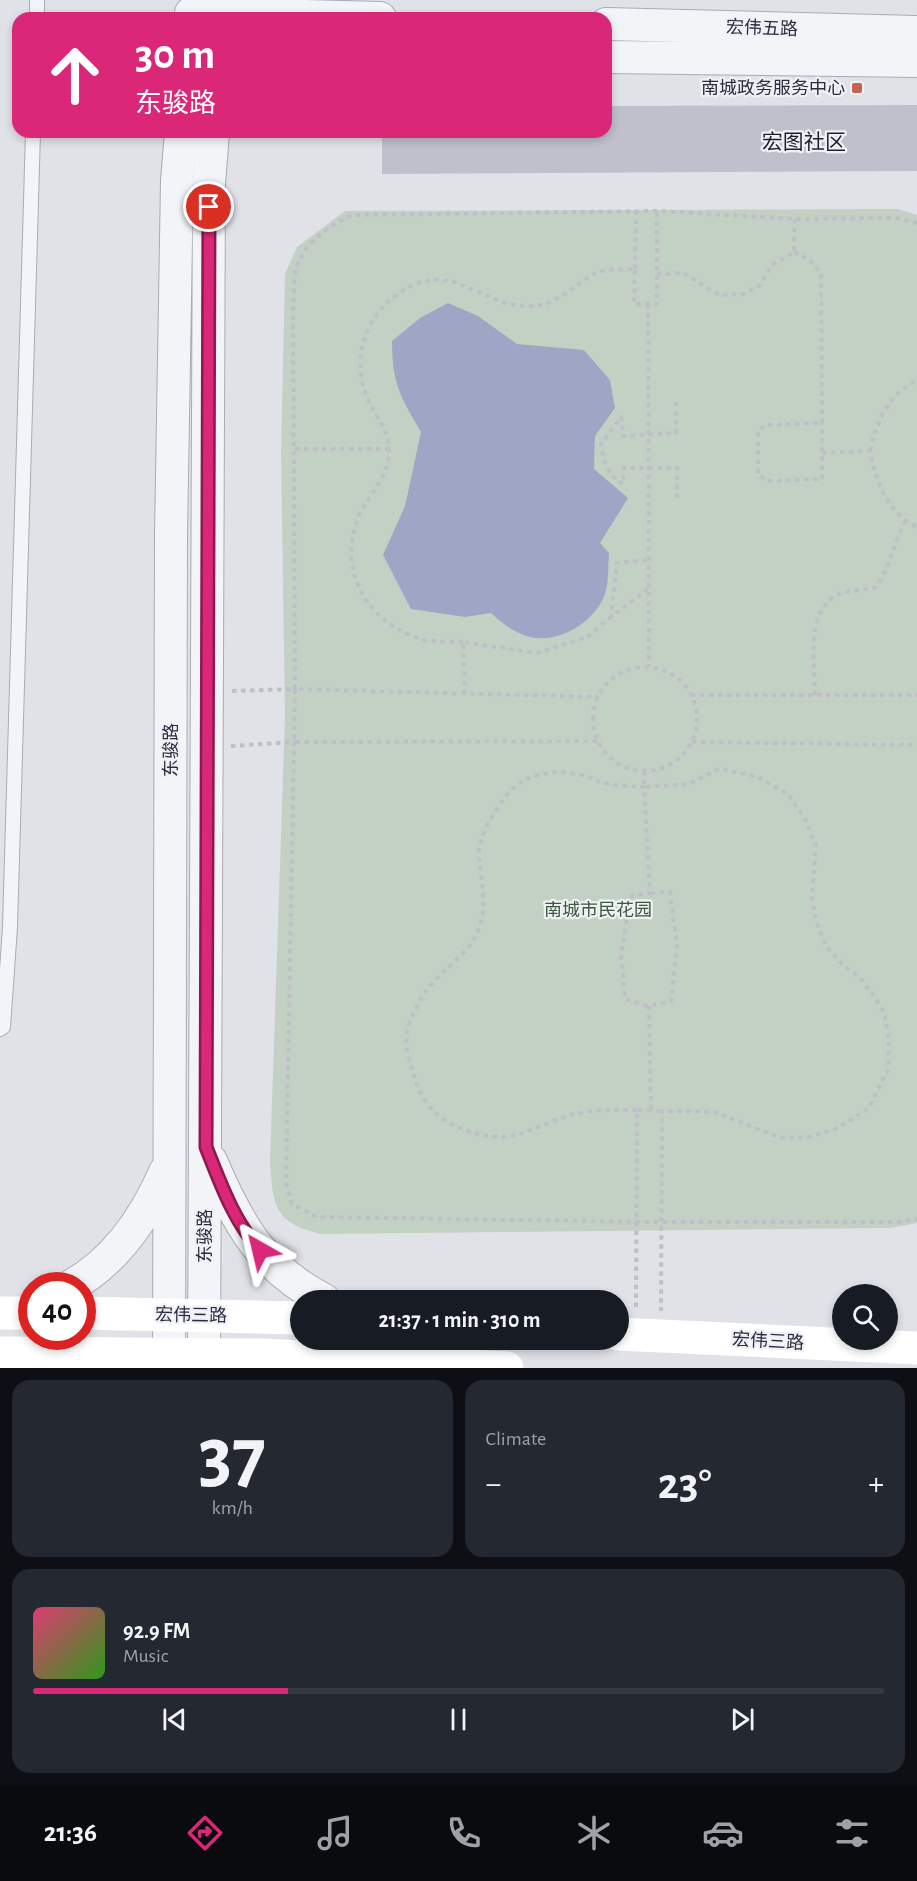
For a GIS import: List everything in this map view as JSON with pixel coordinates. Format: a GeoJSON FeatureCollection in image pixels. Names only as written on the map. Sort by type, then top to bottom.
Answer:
{"type":"FeatureCollection","features":[{"type":"Feature","properties":{"kind":"main road","name":"宏伟三路"},"geometry":{"type":"LineString","coordinates":[[96,1313],[290,1318]]}},
{"type":"Feature","properties":{"kind":"main road","name":"宏伟三路"},"geometry":{"type":"LineString","coordinates":[[638,1335],[917,1348]]}},
{"type":"Feature","properties":{"kind":"main road"},"geometry":{"type":"LineString","coordinates":[[8,1354],[169,1361],[507,1368]]}},
{"type":"Feature","properties":{"kind":"street"},"geometry":{"type":"LineString","coordinates":[[191,10],[246,12]]}},
{"type":"Feature","properties":{"kind":"street","name":"宏伟五路"},"geometry":{"type":"LineString","coordinates":[[612,24],[917,32]]}},
{"type":"Feature","properties":{"kind":"street","name":"宏伟五路"},"geometry":{"type":"LineString","coordinates":[[612,57],[917,61]]}},
{"type":"Feature","properties":{"kind":"street","name":"东骏路"},"geometry":{"type":"LineString","coordinates":[[169,1361],[171,536],[177,181],[181,138]]}},
{"type":"Feature","properties":{"kind":"street","name":"东骏路"},"geometry":{"type":"LineString","coordinates":[[204,1361],[209,184],[213,138]]}},
{"type":"Feature","properties":{"kind":"street"},"geometry":{"type":"LineString","coordinates":[[206,1147],[228,1200],[249,1238],[283,1274],[308,1290]]}},
{"type":"Feature","properties":{"kind":"street"},"geometry":{"type":"LineString","coordinates":[[93,1272],[123,1244],[150,1207],[170,1160]]}},
{"type":"Feature","properties":{"kind":"street"},"geometry":{"type":"LineString","coordinates":[[8,1354],[49,1368]]}},
{"type":"Feature","properties":{"kind":"lane"},"geometry":{"type":"LineString","coordinates":[[0,1029],[3,1027],[10,927],[33,138]]}},
{"type":"Feature","properties":{"kind":"path"},"geometry":{"type":"LineString","coordinates":[[636,211],[634,304],[657,304],[657,211]]}},
{"type":"Feature","properties":{"kind":"path"},"geometry":{"type":"LineString","coordinates":[[917,223],[894,218],[795,219],[657,211],[352,215],[328,226],[307,249],[297,267],[293,306],[296,449],[295,689],[286,1182],[292,1204],[317,1217],[637,1222],[899,1222],[917,1219]]}},
{"type":"Feature","properties":{"kind":"path"},"geometry":{"type":"LineString","coordinates":[[794,252],[795,219]]}},
{"type":"Feature","properties":{"kind":"path"},"geometry":{"type":"LineString","coordinates":[[657,274],[683,273],[702,282],[720,296],[743,294],[759,286],[772,265],[794,252]]}},
{"type":"Feature","properties":{"kind":"path"},"geometry":{"type":"LineString","coordinates":[[794,252],[811,261],[821,274],[822,423],[822,478],[768,482],[758,474],[758,432],[765,425],[822,423]]}},
{"type":"Feature","properties":{"kind":"path"},"geometry":{"type":"LineString","coordinates":[[635,269],[603,271],[565,296],[530,307],[512,306],[462,283],[445,280],[427,281],[395,295],[378,311],[368,327],[360,364],[360,381],[369,403],[387,431],[388,466],[360,514],[351,543],[354,572],[366,604],[387,623],[420,639],[463,642],[537,653],[587,637],[648,589]]}},
{"type":"Feature","properties":{"kind":"path"},"geometry":{"type":"LineString","coordinates":[[648,304],[649,666]]}},
{"type":"Feature","properties":{"kind":"path"},"geometry":{"type":"LineString","coordinates":[[917,380],[892,397],[879,419],[870,451],[874,475],[886,498],[905,522],[917,527]]}},
{"type":"Feature","properties":{"kind":"path"},"geometry":{"type":"LineString","coordinates":[[676,402],[676,433],[623,436],[621,417],[601,444],[602,460],[612,477],[623,484],[624,468],[676,468],[677,500]]}},
{"type":"Feature","properties":{"kind":"path"},"geometry":{"type":"LineString","coordinates":[[296,449],[389,449]]}},
{"type":"Feature","properties":{"kind":"path"},"geometry":{"type":"LineString","coordinates":[[822,453],[870,451]]}},
{"type":"Feature","properties":{"kind":"path"},"geometry":{"type":"LineString","coordinates":[[815,694],[817,619],[826,604],[837,595],[876,587],[884,576],[896,538],[905,522]]}},
{"type":"Feature","properties":{"kind":"path"},"geometry":{"type":"LineString","coordinates":[[611,617],[617,563],[648,560]]}},
{"type":"Feature","properties":{"kind":"path"},"geometry":{"type":"LineString","coordinates":[[463,642],[465,694]]}},
{"type":"Feature","properties":{"kind":"path"},"geometry":{"type":"LineString","coordinates":[[649,666],[668,672],[681,682],[691,695],[696,710],[696,726],[692,742],[682,756],[668,766],[645,771],[620,765],[606,755],[597,741],[593,727],[598,697],[607,684],[620,674],[649,666]]}},
{"type":"Feature","properties":{"kind":"path"},"geometry":{"type":"LineString","coordinates":[[208,692],[295,689],[598,697]]}},
{"type":"Feature","properties":{"kind":"path"},"geometry":{"type":"LineString","coordinates":[[691,695],[917,694]]}},
{"type":"Feature","properties":{"kind":"path"},"geometry":{"type":"LineString","coordinates":[[207,747],[294,742],[597,741]]}},
{"type":"Feature","properties":{"kind":"path"},"geometry":{"type":"LineString","coordinates":[[692,742],[917,745]]}},
{"type":"Feature","properties":{"kind":"path"},"geometry":{"type":"LineString","coordinates":[[718,769],[756,776],[789,795],[806,821],[816,846],[812,897],[816,921],[826,946],[843,965],[862,980],[884,1011],[889,1038],[888,1070],[869,1108],[838,1128],[809,1137],[780,1138],[751,1124],[715,1112],[637,1110],[591,1111],[553,1122],[527,1133],[499,1139],[473,1134],[442,1120],[418,1090],[408,1054],[407,1028],[419,999],[438,977],[469,950],[478,932],[485,909],[484,880],[478,853],[486,830],[498,807],[517,785],[539,774],[564,772],[584,775],[603,783],[644,787],[689,784],[718,769]]}},
{"type":"Feature","properties":{"kind":"path"},"geometry":{"type":"LineString","coordinates":[[645,771],[650,893]]}},
{"type":"Feature","properties":{"kind":"path"},"geometry":{"type":"LineString","coordinates":[[670,892],[677,946],[671,1001],[649,1006],[625,999],[621,955],[631,896],[650,893],[670,892]]}},
{"type":"Feature","properties":{"kind":"path"},"geometry":{"type":"LineString","coordinates":[[649,1006],[651,1111]]}},
{"type":"Feature","properties":{"kind":"path"},"geometry":{"type":"LineString","coordinates":[[637,1110],[638,1335]]}},
{"type":"Feature","properties":{"kind":"path"},"geometry":{"type":"LineString","coordinates":[[638,1335],[662,1222],[662,1111]]}},
{"type":"Feature","properties":{"kind":"green space","name":"南城市民花园"},"geometry":{"type":"Polygon","coordinates":[[[898,209],[917,215],[917,1223],[890,1228],[321,1234],[305,1230],[294,1224],[285,1218],[275,1201],[270,1161],[285,716],[281,453],[285,274],[297,247],[345,211],[898,209]]]}},
{"type":"Feature","properties":{"kind":"water"},"geometry":{"type":"Polygon","coordinates":[[[448,303],[478,316],[517,344],[584,350],[610,380],[615,408],[595,436],[594,469],[628,498],[600,543],[609,553],[605,594],[593,614],[585,622],[564,634],[553,637],[530,637],[509,628],[491,613],[465,617],[411,609],[383,555],[405,506],[421,432],[399,389],[392,355],[392,341],[420,318],[448,303]]]}},
{"type":"Feature","properties":{"kind":"building"},"geometry":{"type":"Polygon","coordinates":[[[917,105],[917,171],[382,174],[382,138],[612,138],[612,106],[917,105]]]}},
{"type":"Feature","properties":{"kind":"place","name":"南城政务服务中心"},"geometry":{"type":"Point","coordinates":[857,88]}},
{"type":"Feature","properties":{"kind":"district","name":"宏图社区"},"geometry":{"type":"Point","coordinates":[804,142]}},
{"type":"Feature","properties":{"kind":"route"},"geometry":{"type":"LineString","coordinates":[[209,207],[206,1147],[228,1200],[249,1238],[260,1250]]}}]}
